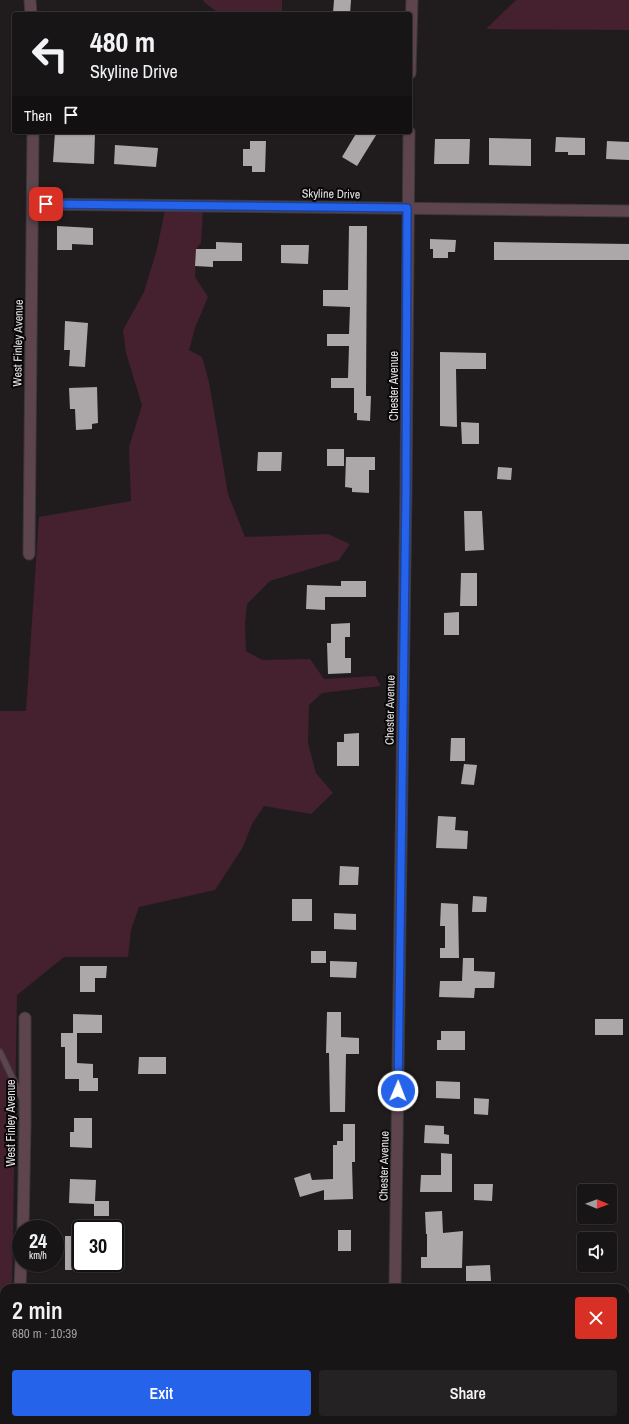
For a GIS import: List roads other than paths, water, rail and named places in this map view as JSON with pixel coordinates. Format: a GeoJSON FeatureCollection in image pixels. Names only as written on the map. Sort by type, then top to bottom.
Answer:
{"type":"FeatureCollection","features":[{"type":"Feature","properties":{"kind":"street"},"geometry":{"type":"LineString","coordinates":[[30,0],[31,12]]}},
{"type":"Feature","properties":{"kind":"street"},"geometry":{"type":"LineString","coordinates":[[412,0],[412,12]]}},
{"type":"Feature","properties":{"kind":"street","name":"West Finley Avenue"},"geometry":{"type":"LineString","coordinates":[[28,554],[34,134]]}},
{"type":"Feature","properties":{"kind":"street","name":"Chester Avenue"},"geometry":{"type":"LineString","coordinates":[[395,1284],[406,490],[407,208],[409,134]]}},
{"type":"Feature","properties":{"kind":"street","name":"Skyline Drive"},"geometry":{"type":"LineString","coordinates":[[33,204],[629,211]]}},
{"type":"Feature","properties":{"kind":"street","name":"West Finley Avenue"},"geometry":{"type":"LineString","coordinates":[[23,1220],[25,1018]]}},
{"type":"Feature","properties":{"kind":"street"},"geometry":{"type":"LineString","coordinates":[[20,1284],[21,1272]]}},
{"type":"Feature","properties":{"kind":"lane"},"geometry":{"type":"LineString","coordinates":[[0,1052],[25,1103]]}}]}
